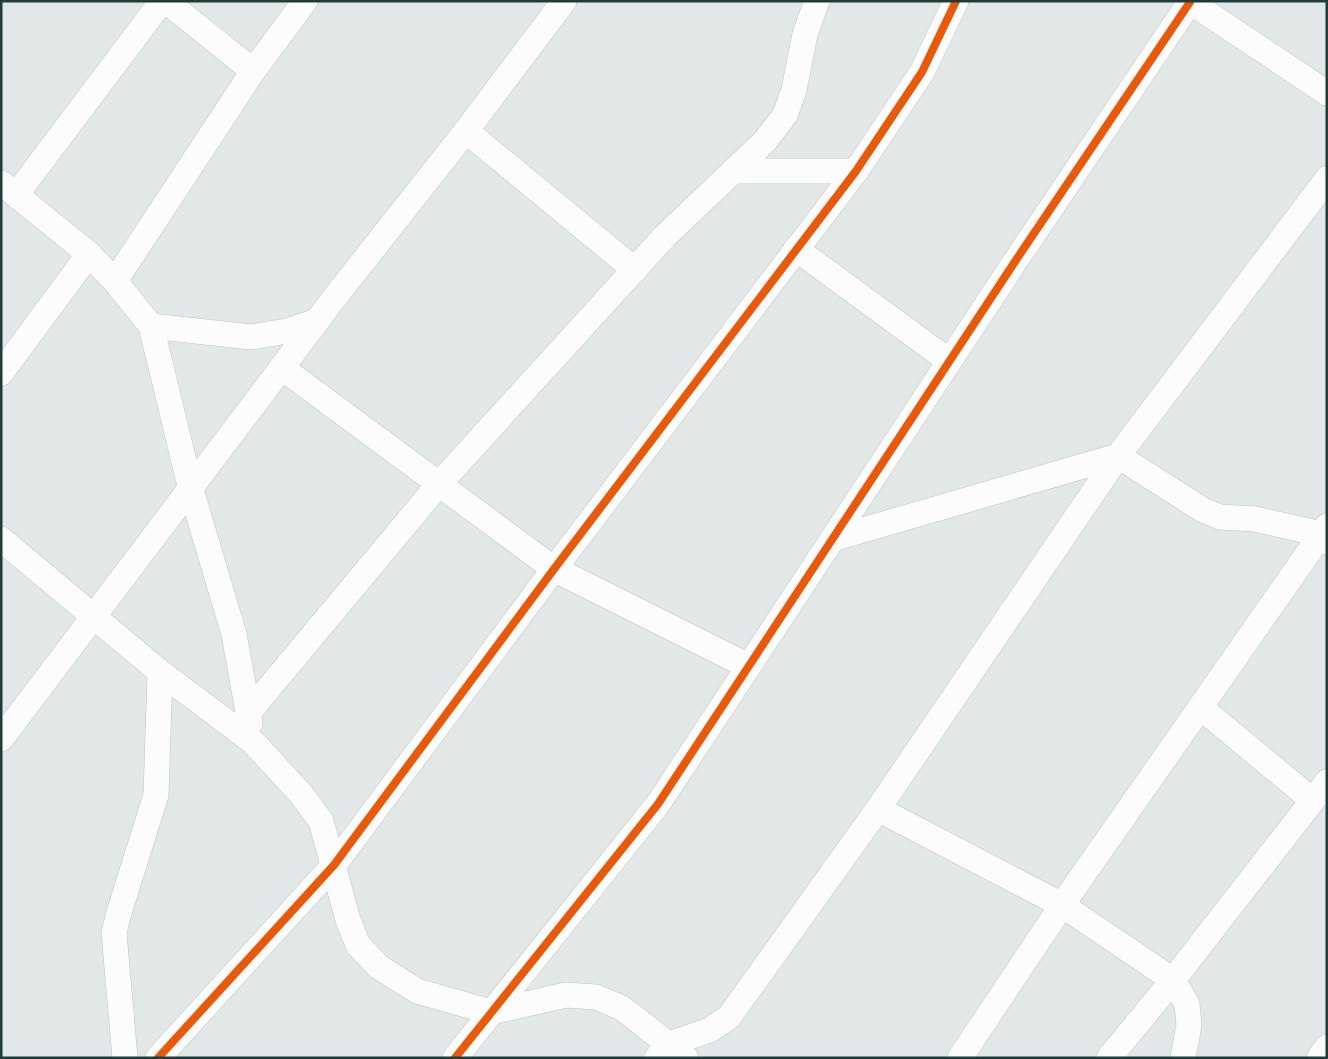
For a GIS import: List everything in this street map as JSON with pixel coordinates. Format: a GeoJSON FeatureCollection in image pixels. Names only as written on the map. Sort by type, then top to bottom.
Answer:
{"type":"FeatureCollection","features":[{"type":"Feature","properties":{"kind":"street"},"geometry":{"type":"LineString","coordinates":[[162,1],[8,189],[89,254],[115,281],[151,326],[190,490],[234,634],[253,742]]}},
{"type":"Feature","properties":{"kind":"street"},"geometry":{"type":"LineString","coordinates":[[166,1],[253,71]]}},
{"type":"Feature","properties":{"kind":"street"},"geometry":{"type":"LineString","coordinates":[[115,281],[253,71],[305,1]]}},
{"type":"Feature","properties":{"kind":"street"},"geometry":{"type":"LineString","coordinates":[[1,739],[317,322],[466,131],[564,1]]}},
{"type":"Feature","properties":{"kind":"street"},"geometry":{"type":"LineString","coordinates":[[248,713],[439,484],[665,236],[764,141],[785,114],[794,90],[806,34],[817,1]]}},
{"type":"Feature","properties":{"kind":"street"},"geometry":{"type":"LineString","coordinates":[[158,1058],[334,865],[554,568],[856,171],[922,72],[956,1]]}},
{"type":"Feature","properties":{"kind":"street"},"geometry":{"type":"LineString","coordinates":[[455,1058],[658,804],[949,360],[1189,2],[1327,93]]}},
{"type":"Feature","properties":{"kind":"street"},"geometry":{"type":"LineString","coordinates":[[466,131],[634,270]]}},
{"type":"Feature","properties":{"kind":"street"},"geometry":{"type":"LineString","coordinates":[[733,171],[856,171]]}},
{"type":"Feature","properties":{"kind":"street"},"geometry":{"type":"LineString","coordinates":[[1,539],[160,672],[253,742],[300,793],[322,821],[348,920],[358,945],[379,967],[417,991],[491,1012],[566,995],[596,997],[622,1008],[671,1053],[729,1017],[878,809],[1118,456],[1327,180]]}},
{"type":"Feature","properties":{"kind":"street"},"geometry":{"type":"LineString","coordinates":[[796,249],[949,360]]}},
{"type":"Feature","properties":{"kind":"street"},"geometry":{"type":"LineString","coordinates":[[1,373],[89,254]]}},
{"type":"Feature","properties":{"kind":"street"},"geometry":{"type":"LineString","coordinates":[[151,326],[251,337],[288,331],[317,322]]}},
{"type":"Feature","properties":{"kind":"street"},"geometry":{"type":"LineString","coordinates":[[282,368],[554,568],[748,666]]}},
{"type":"Feature","properties":{"kind":"street"},"geometry":{"type":"LineString","coordinates":[[832,539],[1118,456],[1203,510],[1220,517],[1254,519],[1325,534],[1200,707],[1062,905],[960,1058]]}},
{"type":"Feature","properties":{"kind":"street"},"geometry":{"type":"LineString","coordinates":[[125,1058],[114,933],[156,795],[160,672]]}},
{"type":"Feature","properties":{"kind":"street"},"geometry":{"type":"LineString","coordinates":[[1109,1058],[1173,980],[1320,791],[1200,707]]}},
{"type":"Feature","properties":{"kind":"street"},"geometry":{"type":"LineString","coordinates":[[878,809],[1062,905],[1173,980],[1187,1004],[1189,1025],[1183,1058]]}},
{"type":"Feature","properties":{"kind":"street"},"geometry":{"type":"LineString","coordinates":[[1319,1058],[1327,1047]]}},
{"type":"Feature","properties":{"kind":"cycle path"},"geometry":{"type":"LineString","coordinates":[[158,1058],[334,865],[554,569],[856,171],[922,72],[956,1]]}},
{"type":"Feature","properties":{"kind":"cycle path"},"geometry":{"type":"LineString","coordinates":[[455,1058],[658,804],[1016,260],[1190,2]]}}]}
